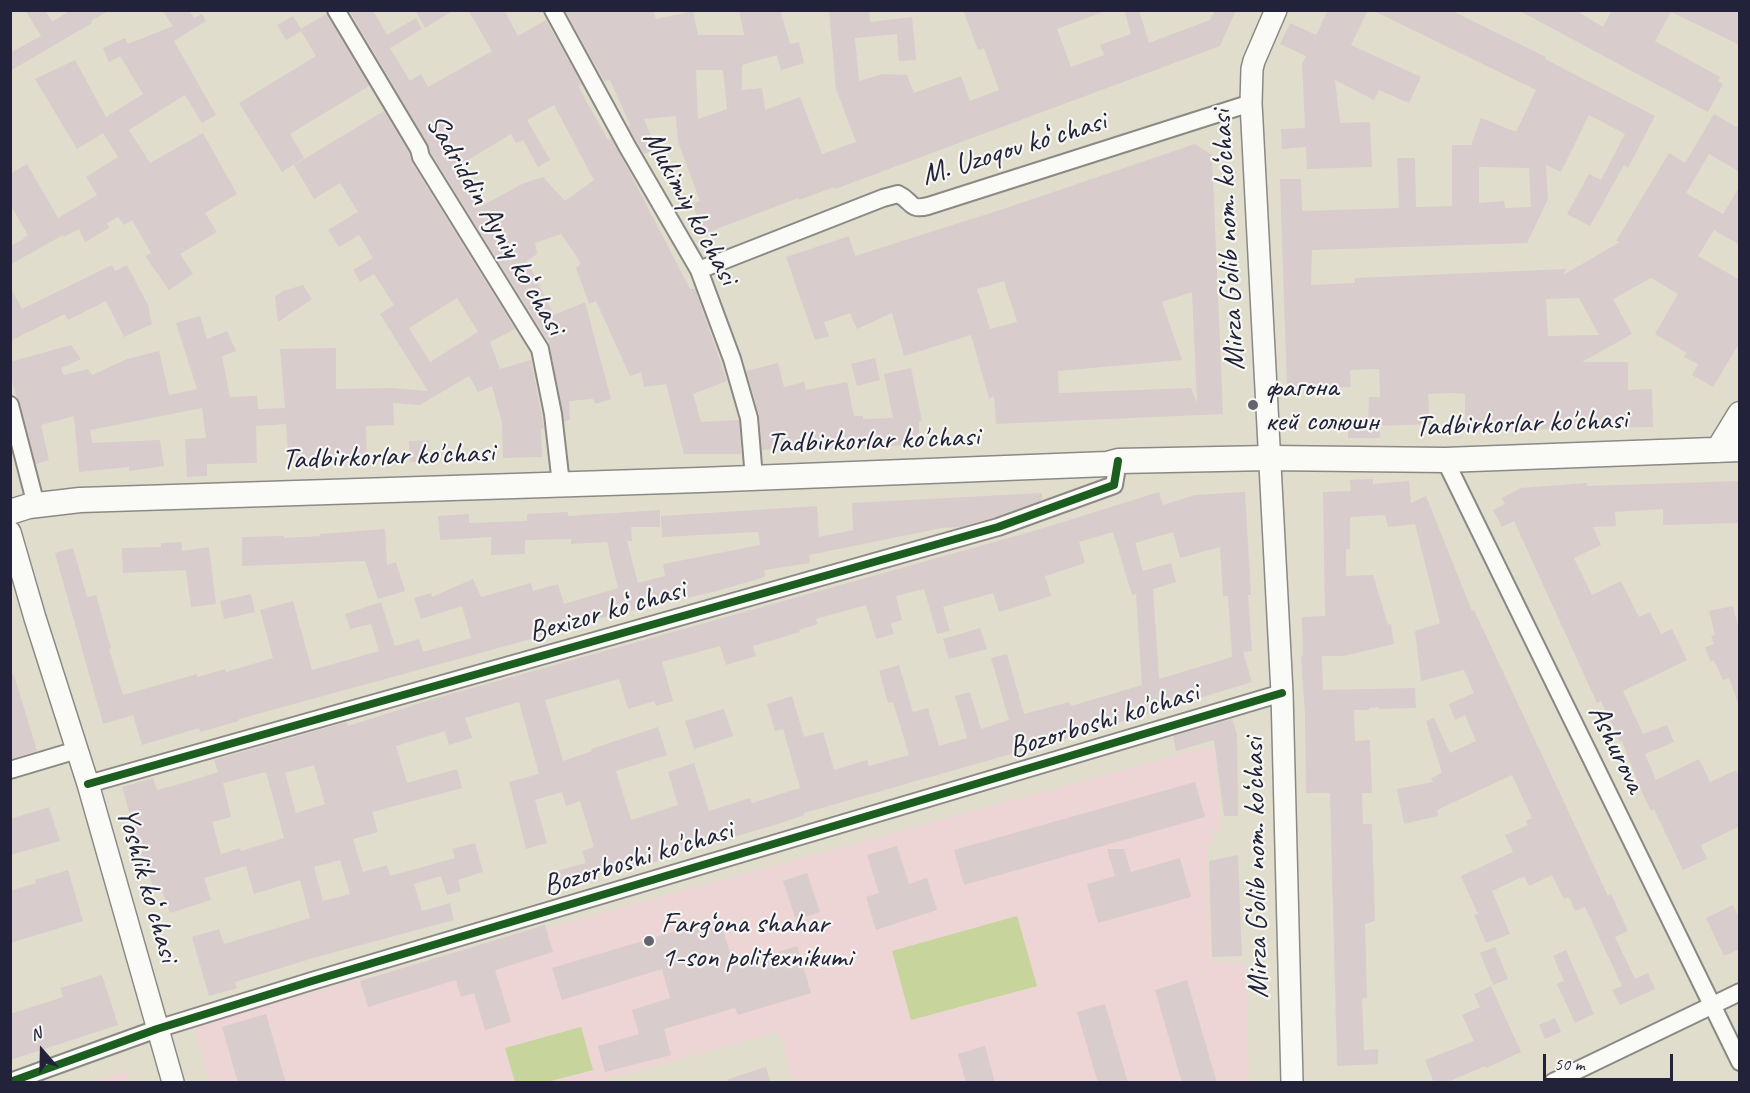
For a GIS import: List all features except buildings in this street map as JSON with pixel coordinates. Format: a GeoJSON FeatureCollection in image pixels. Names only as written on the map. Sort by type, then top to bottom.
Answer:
{"type":"FeatureCollection","features":[{"type":"Feature","properties":{"kind":"main road"},"geometry":{"type":"LineString","coordinates":[[1729,449],[1740,414]]}},
{"type":"Feature","properties":{"kind":"main road","name":"Tadbirkorlar ko'chasi"},"geometry":{"type":"LineString","coordinates":[[10,512],[36,505],[80,500],[189,495],[754,478],[1107,464],[1118,461],[1269,458],[1445,460],[1729,449]]}},
{"type":"Feature","properties":{"kind":"street","name":"Sadriddin Ayniy koʻchasi"},"geometry":{"type":"LineString","coordinates":[[336,10],[419,149],[421,157],[540,349],[553,414],[561,484]]}},
{"type":"Feature","properties":{"kind":"street","name":"Mukimiy ko'chasi"},"geometry":{"type":"LineString","coordinates":[[553,10],[627,146],[699,270],[732,359],[749,418],[754,478]]}},
{"type":"Feature","properties":{"kind":"street","name":"Mirza G‘olib nom. ko‘chasi"},"geometry":{"type":"LineString","coordinates":[[1276,10],[1254,61],[1251,103],[1282,693],[1292,1083]]}},
{"type":"Feature","properties":{"kind":"street","name":"M. Uzoqov koʻchasi"},"geometry":{"type":"LineString","coordinates":[[699,270],[883,198],[898,194],[907,198],[911,206],[918,209],[1251,103]]}},
{"type":"Feature","properties":{"kind":"street"},"geometry":{"type":"LineString","coordinates":[[10,405],[36,505]]}},
{"type":"Feature","properties":{"kind":"street","name":"Ashurova"},"geometry":{"type":"LineString","coordinates":[[1445,460],[1740,1062]]}},
{"type":"Feature","properties":{"kind":"street","name":"Bexizor koʻchasi"},"geometry":{"type":"LineString","coordinates":[[88,784],[998,527],[1114,484],[1118,461]]}},
{"type":"Feature","properties":{"kind":"street","name":"Yoshlik koʻchasi"},"geometry":{"type":"LineString","coordinates":[[10,532],[88,784],[173,1083]]}},
{"type":"Feature","properties":{"kind":"street","name":"Bozorboshi ko'chasi"},"geometry":{"type":"LineString","coordinates":[[10,1082],[157,1029],[1282,693]]}},
{"type":"Feature","properties":{"kind":"street"},"geometry":{"type":"LineString","coordinates":[[10,770],[77,750]]}},
{"type":"Feature","properties":{"kind":"street"},"geometry":{"type":"LineString","coordinates":[[1552,1083],[1740,992]]}},
{"type":"Feature","properties":{"kind":"shaded area"},"geometry":{"type":"Polygon","coordinates":[[[1214,745],[1221,829],[1213,829],[1213,843],[1207,844],[1210,962],[1246,963],[1249,1082],[794,1082],[778,1032],[598,1082],[209,1082],[193,1025],[1214,745]]]}},
{"type":"Feature","properties":{"kind":"shaded area"},"geometry":{"type":"Polygon","coordinates":[[[126,1071],[129,1082],[88,1082],[126,1071]]]}},
{"type":"Feature","properties":{"kind":"green space"},"geometry":{"type":"Polygon","coordinates":[[[1017,916],[1037,986],[911,1020],[892,951],[1017,916]]]}},
{"type":"Feature","properties":{"kind":"green space"},"geometry":{"type":"Polygon","coordinates":[[[581,1027],[593,1070],[547,1082],[515,1082],[505,1048],[581,1027]]]}},
{"type":"Feature","properties":{"kind":"cycle path"},"geometry":{"type":"LineString","coordinates":[[88,784],[998,527],[1114,485],[1118,461]]}},
{"type":"Feature","properties":{"kind":"cycle path"},"geometry":{"type":"LineString","coordinates":[[10,1082],[157,1029],[312,981],[1282,693]]}},
{"type":"Feature","properties":{"kind":"place","name":"фагона кей солюшн"},"geometry":{"type":"Point","coordinates":[1253,405]}},
{"type":"Feature","properties":{"kind":"place","name":"Farg‘ona shahar 1-son politexnikumi"},"geometry":{"type":"Point","coordinates":[649,941]}}]}
